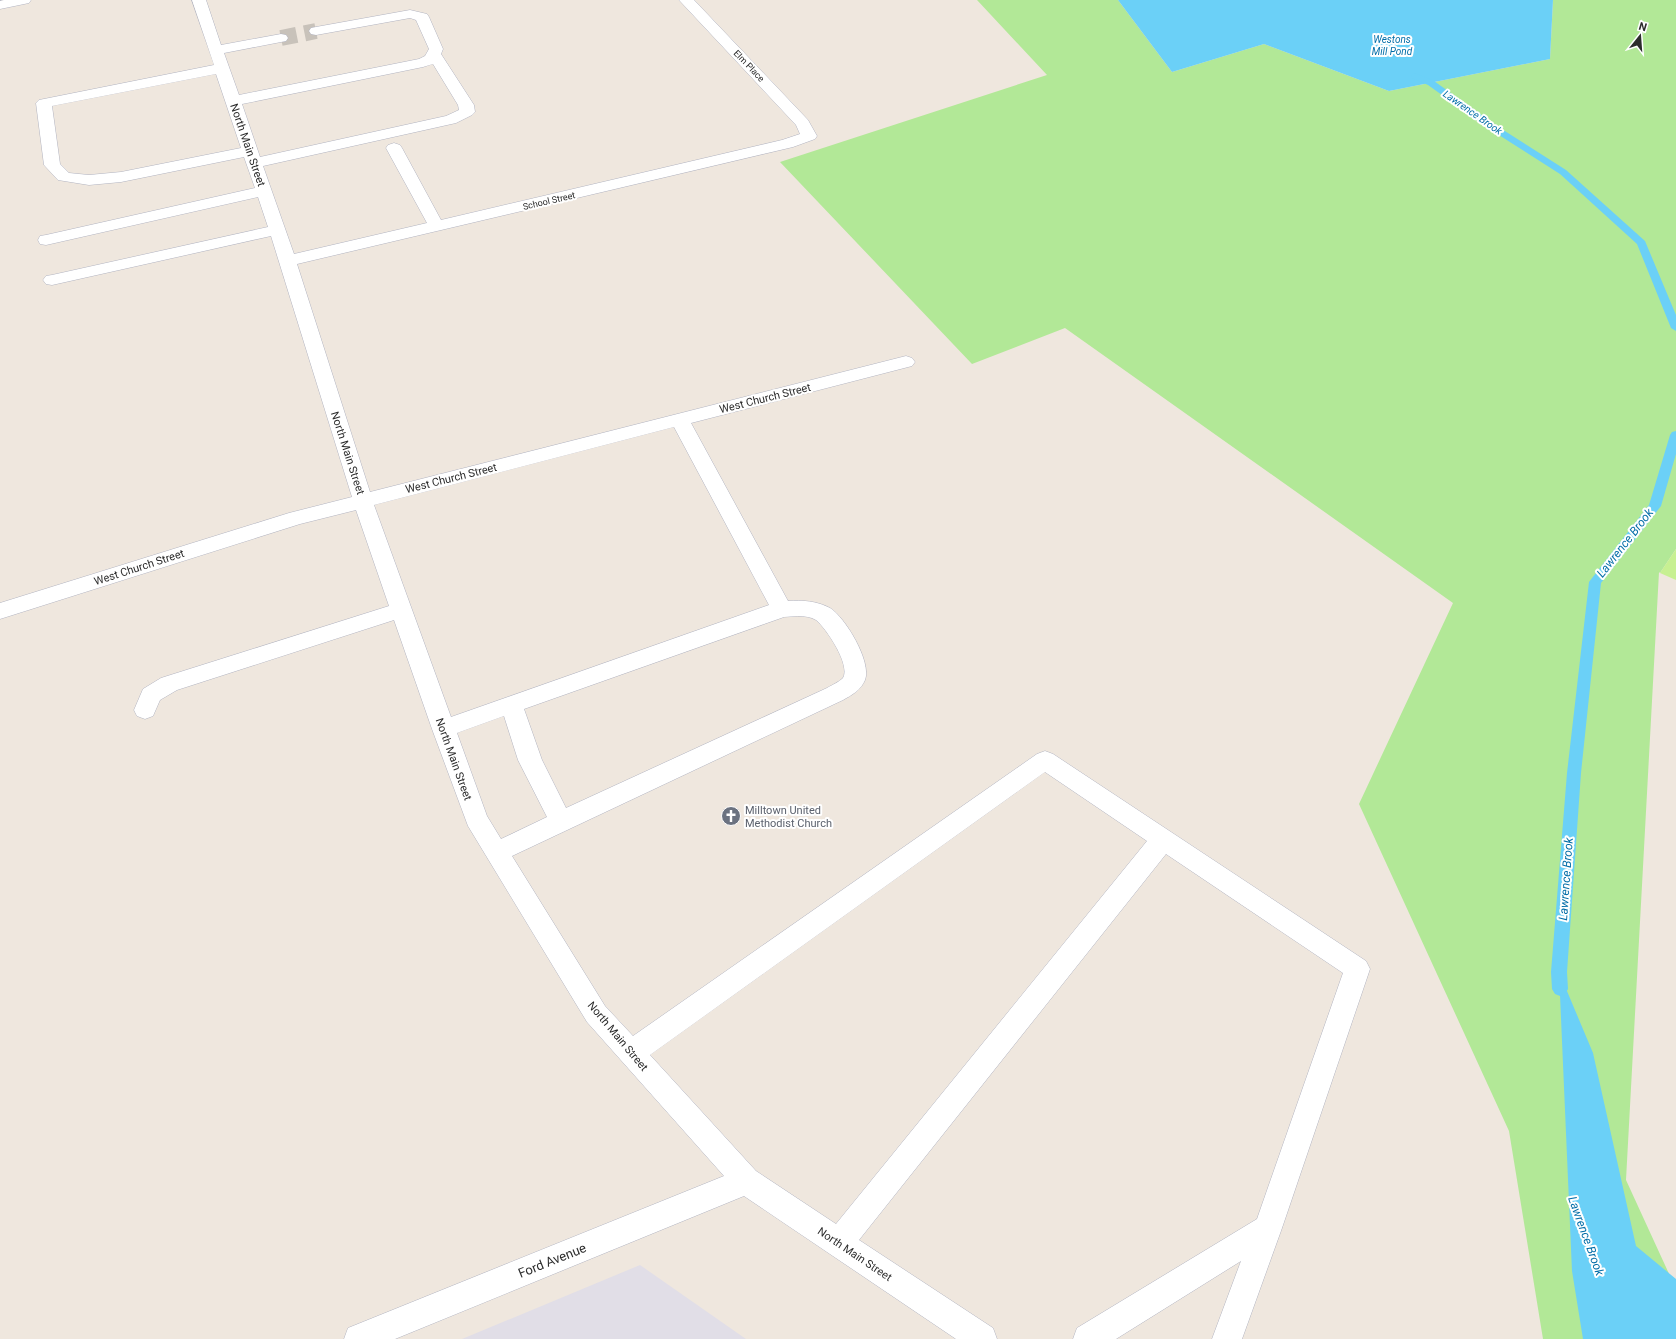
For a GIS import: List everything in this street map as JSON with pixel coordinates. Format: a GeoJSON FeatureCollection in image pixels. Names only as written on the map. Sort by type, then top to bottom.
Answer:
{"type":"FeatureCollection","features":[{"type":"Feature","properties":{"kind":"street"},"geometry":{"type":"LineString","coordinates":[[0,5],[24,0]]}},
{"type":"Feature","properties":{"kind":"street","name":"North Main Street"},"geometry":{"type":"LineString","coordinates":[[199,0],[287,261],[363,500],[476,819],[596,1014],[746,1181],[982,1339]]}},
{"type":"Feature","properties":{"kind":"street","name":"Elm Place"},"geometry":{"type":"LineString","coordinates":[[686,0],[803,123],[809,136]]}},
{"type":"Feature","properties":{"kind":"street"},"geometry":{"type":"LineString","coordinates":[[233,101],[423,63],[431,59],[436,49],[422,17],[410,14],[316,31]]}},
{"type":"Feature","properties":{"kind":"street"},"geometry":{"type":"LineString","coordinates":[[281,38],[219,59],[44,103],[52,165],[64,177],[89,180],[121,177],[252,157],[451,120],[460,117],[467,112],[466,105],[434,54]]}},
{"type":"Feature","properties":{"kind":"street","name":"School Street"},"geometry":{"type":"LineString","coordinates":[[287,261],[787,144],[809,136]]}},
{"type":"Feature","properties":{"kind":"street"},"geometry":{"type":"LineString","coordinates":[[394,148],[437,227]]}},
{"type":"Feature","properties":{"kind":"street"},"geometry":{"type":"LineString","coordinates":[[46,240],[264,191]]}},
{"type":"Feature","properties":{"kind":"street"},"geometry":{"type":"LineString","coordinates":[[52,280],[276,230]]}},
{"type":"Feature","properties":{"kind":"street","name":"West Church Street"},"geometry":{"type":"LineString","coordinates":[[0,611],[296,518],[906,362]]}},
{"type":"Feature","properties":{"kind":"street"},"geometry":{"type":"LineString","coordinates":[[680,420],[782,609]]}},
{"type":"Feature","properties":{"kind":"street"},"geometry":{"type":"LineString","coordinates":[[443,729],[782,609],[806,608],[824,615],[833,625],[850,653],[856,668],[854,679],[846,688],[496,852]]}},
{"type":"Feature","properties":{"kind":"street"},"geometry":{"type":"LineString","coordinates":[[145,710],[151,695],[169,684],[401,610]]}},
{"type":"Feature","properties":{"kind":"street"},"geometry":{"type":"LineString","coordinates":[[511,705],[530,760],[561,821]]}},
{"type":"Feature","properties":{"kind":"street"},"geometry":{"type":"LineString","coordinates":[[630,1053],[1045,760],[1358,969],[1268,1228],[1227,1339]]}},
{"type":"Feature","properties":{"kind":"street"},"geometry":{"type":"LineString","coordinates":[[840,1243],[1163,839]]}},
{"type":"Feature","properties":{"kind":"street","name":"Ford Avenue"},"geometry":{"type":"LineString","coordinates":[[358,1339],[746,1181]]}},
{"type":"Feature","properties":{"kind":"street"},"geometry":{"type":"LineString","coordinates":[[1088,1339],[1268,1228]]}},
{"type":"Feature","properties":{"kind":"shaded area"},"geometry":{"type":"Polygon","coordinates":[[[640,1265],[746,1339],[462,1339],[640,1265]]]}},
{"type":"Feature","properties":{"kind":"green space"},"geometry":{"type":"Polygon","coordinates":[[[977,0],[1118,0],[1172,72],[1264,44],[1389,91],[1550,59],[1553,0],[1676,0],[1676,549],[1660,573],[1659,572],[1626,1180],[1676,1289],[1676,1339],[1543,1339],[1509,1131],[1359,804],[1453,603],[1065,328],[972,364],[780,162],[1047,75],[977,0]]]}},
{"type":"Feature","properties":{"kind":"green space"},"geometry":{"type":"Polygon","coordinates":[[[1676,549],[1676,580],[1660,573],[1676,549]]]}},
{"type":"Feature","properties":{"kind":"water","name":"Westons Mill Pond"},"geometry":{"type":"Polygon","coordinates":[[[1118,0],[1553,0],[1550,59],[1389,91],[1264,44],[1172,72],[1118,0]]]}},
{"type":"Feature","properties":{"kind":"water"},"geometry":{"type":"Polygon","coordinates":[[[1559,972],[1593,1053],[1636,1246],[1676,1279],[1676,1339],[1583,1339],[1572,1271],[1559,972]]]}},
{"type":"Feature","properties":{"kind":"waterway","name":"Lawrence Brook"},"geometry":{"type":"LineString","coordinates":[[1415,76],[1431,83],[1494,128],[1563,172],[1641,243],[1676,328]]}},
{"type":"Feature","properties":{"kind":"waterway","name":"Lawrence Brook"},"geometry":{"type":"LineString","coordinates":[[1560,989],[1559,972],[1574,773],[1595,582],[1655,506],[1676,435]]}},
{"type":"Feature","properties":{"kind":"tunnel"},"geometry":{"type":"LineString","coordinates":[[281,38],[316,31]]}},
{"type":"Feature","properties":{"kind":"place","name":"Milltown United Methodist Church"},"geometry":{"type":"Point","coordinates":[731,816]}}]}
